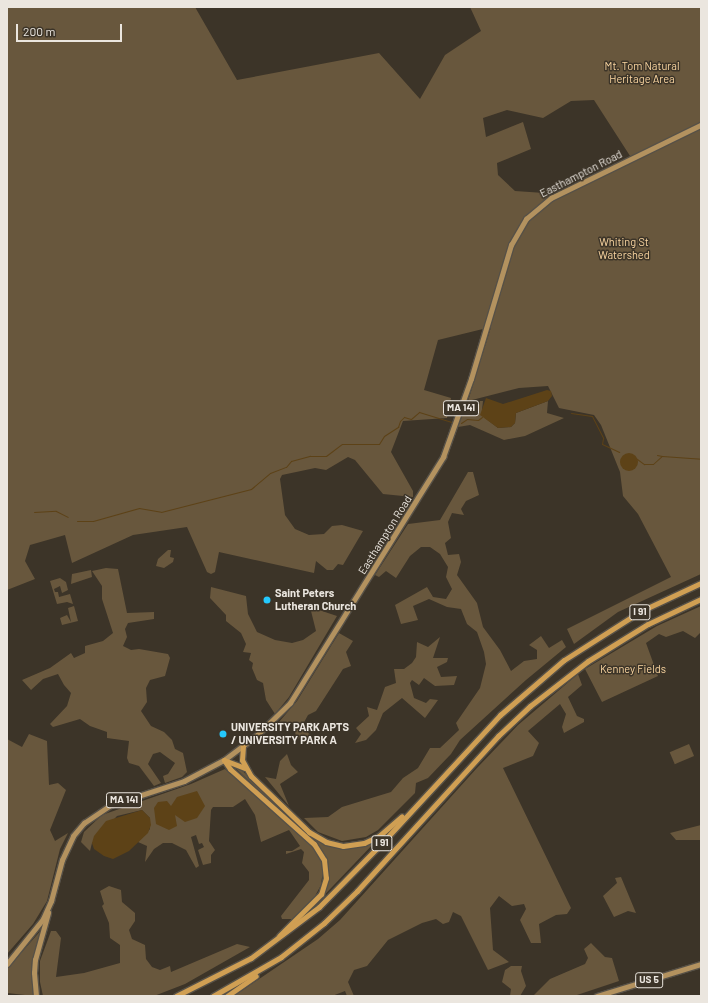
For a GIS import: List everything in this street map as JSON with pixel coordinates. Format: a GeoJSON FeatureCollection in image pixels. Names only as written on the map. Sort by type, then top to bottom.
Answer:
{"type":"FeatureCollection","features":[{"type":"Feature","properties":{"kind":"highway","name":"I 91"},"geometry":{"type":"LineString","coordinates":[[176,996],[251,958],[319,907],[500,715],[564,660],[582,647],[641,611],[701,583]]}},
{"type":"Feature","properties":{"kind":"highway","name":"I 91"},"geometry":{"type":"LineString","coordinates":[[213,996],[281,957],[312,933],[357,891],[498,736],[530,706],[570,673],[648,624],[701,599]]}},
{"type":"Feature","properties":{"kind":"highway"},"geometry":{"type":"LineString","coordinates":[[243,746],[245,768]]}},
{"type":"Feature","properties":{"kind":"highway"},"geometry":{"type":"LineString","coordinates":[[224,760],[245,768],[309,832],[320,839],[337,845],[356,845],[375,839],[423,797]]}},
{"type":"Feature","properties":{"kind":"highway"},"geometry":{"type":"LineString","coordinates":[[224,760],[230,769],[314,844],[323,856],[326,868],[326,882],[319,897],[301,916],[251,958]]}},
{"type":"Feature","properties":{"kind":"highway"},"geometry":{"type":"LineString","coordinates":[[227,996],[281,957]]}},
{"type":"Feature","properties":{"kind":"main road","name":"Easthampton Road"},"geometry":{"type":"LineString","coordinates":[[7,964],[43,919],[51,901],[70,842],[90,817],[111,805],[184,781],[224,760],[243,746],[290,703],[433,476],[462,406],[511,245],[526,219],[551,198],[701,125]]}},
{"type":"Feature","properties":{"kind":"main road","name":"MA 141"},"geometry":{"type":"LineString","coordinates":[[36,996],[34,973],[36,960],[51,901]]}},
{"type":"Feature","properties":{"kind":"main road","name":"US 5"},"geometry":{"type":"LineString","coordinates":[[597,996],[701,964]]}},
{"type":"Feature","properties":{"kind":"green space"},"geometry":{"type":"Polygon","coordinates":[[[7,7],[195,7],[237,80],[379,53],[420,99],[445,55],[481,31],[470,7],[701,7],[701,574],[618,612],[574,644],[567,629],[671,577],[638,514],[623,496],[620,472],[601,425],[594,415],[559,408],[548,386],[519,388],[468,401],[491,327],[438,340],[424,390],[451,398],[447,418],[403,421],[391,452],[413,491],[413,497],[383,494],[355,460],[348,457],[326,470],[315,468],[282,475],[280,479],[285,515],[295,529],[309,535],[324,534],[332,526],[342,525],[363,531],[343,565],[338,564],[333,570],[327,570],[316,561],[314,573],[219,552],[215,572],[211,574],[207,572],[187,527],[133,535],[72,563],[65,535],[30,545],[25,561],[35,579],[7,590],[7,7]],[[594,100],[571,101],[543,118],[507,110],[483,118],[486,137],[523,122],[531,149],[497,163],[498,175],[515,191],[559,194],[632,159],[594,100]]]}},
{"type":"Feature","properties":{"kind":"green space"},"geometry":{"type":"Polygon","coordinates":[[[480,401],[483,401],[482,410],[485,418],[498,428],[511,427],[515,423],[516,413],[548,401],[547,413],[564,418],[525,436],[504,440],[470,425],[458,427],[463,413],[478,410],[480,401]]]}},
{"type":"Feature","properties":{"kind":"green space"},"geometry":{"type":"Polygon","coordinates":[[[468,472],[473,472],[479,495],[466,501],[461,509],[464,515],[452,513],[448,522],[451,538],[445,543],[448,555],[459,554],[461,562],[457,575],[477,603],[483,627],[500,650],[511,671],[524,661],[537,659],[537,650],[529,645],[541,636],[549,648],[562,640],[566,647],[526,680],[460,740],[451,754],[428,778],[416,783],[415,793],[378,830],[366,837],[342,841],[318,832],[304,818],[328,817],[342,807],[391,792],[403,778],[418,768],[430,748],[440,748],[459,730],[456,723],[480,688],[486,664],[484,652],[477,632],[467,624],[461,609],[447,607],[429,599],[413,606],[418,620],[401,624],[395,605],[427,587],[433,597],[446,599],[452,589],[446,577],[448,567],[440,554],[430,547],[421,547],[410,556],[396,578],[386,571],[379,577],[375,575],[408,524],[440,520],[468,472]]]}},
{"type":"Feature","properties":{"kind":"green space"},"geometry":{"type":"Polygon","coordinates":[[[168,550],[171,550],[170,557],[174,558],[173,562],[164,568],[156,566],[158,559],[168,550]]]}},
{"type":"Feature","properties":{"kind":"green space"},"geometry":{"type":"Polygon","coordinates":[[[106,568],[118,569],[127,613],[154,612],[154,619],[128,623],[125,629],[127,637],[123,646],[131,650],[139,649],[168,654],[170,658],[165,676],[150,680],[146,688],[147,702],[141,711],[151,726],[164,732],[172,740],[175,749],[183,753],[187,772],[182,777],[165,783],[163,776],[168,774],[175,763],[160,752],[153,754],[148,764],[161,783],[154,786],[139,766],[129,763],[127,758],[129,741],[107,738],[107,732],[90,726],[80,719],[53,727],[50,724],[67,706],[71,693],[64,685],[58,674],[43,679],[31,690],[22,680],[50,668],[71,653],[74,658],[85,653],[85,646],[103,641],[113,633],[102,599],[102,586],[92,571],[106,568]]]}},
{"type":"Feature","properties":{"kind":"green space"},"geometry":{"type":"Polygon","coordinates":[[[91,570],[92,577],[71,584],[72,574],[91,570]]]}},
{"type":"Feature","properties":{"kind":"green space"},"geometry":{"type":"Polygon","coordinates":[[[60,578],[66,582],[68,590],[62,593],[60,586],[54,589],[55,592],[58,592],[59,597],[70,594],[73,604],[67,602],[57,604],[50,581],[60,578]]]}},
{"type":"Feature","properties":{"kind":"green space"},"geometry":{"type":"Polygon","coordinates":[[[211,587],[246,596],[248,614],[257,632],[275,640],[292,643],[303,640],[316,631],[310,607],[337,616],[289,697],[275,714],[266,700],[263,683],[257,680],[252,668],[253,663],[249,660],[251,653],[243,652],[246,644],[241,633],[226,621],[226,615],[210,598],[211,587]]]}},
{"type":"Feature","properties":{"kind":"green space"},"geometry":{"type":"Polygon","coordinates":[[[74,606],[78,621],[62,625],[60,618],[67,615],[71,622],[68,608],[74,606]]]}},
{"type":"Feature","properties":{"kind":"green space","name":"Kenney Fields"},"geometry":{"type":"Polygon","coordinates":[[[701,606],[701,632],[695,638],[683,631],[666,637],[659,634],[646,643],[658,676],[602,702],[585,669],[657,626],[701,606]]]}},
{"type":"Feature","properties":{"kind":"green space"},"geometry":{"type":"Polygon","coordinates":[[[339,633],[353,641],[346,652],[351,666],[343,669],[316,711],[308,715],[302,726],[310,735],[309,739],[303,736],[297,739],[292,722],[279,722],[297,701],[339,633]]]}},
{"type":"Feature","properties":{"kind":"green space"},"geometry":{"type":"Polygon","coordinates":[[[440,637],[433,658],[448,658],[447,662],[437,667],[441,677],[457,676],[454,685],[435,686],[424,678],[419,685],[412,680],[410,683],[414,698],[426,703],[430,699],[438,700],[425,718],[402,698],[383,713],[376,730],[366,740],[355,743],[361,734],[356,728],[369,716],[367,707],[377,710],[385,687],[396,683],[394,669],[404,669],[412,663],[416,657],[417,642],[428,647],[440,637]]]}},
{"type":"Feature","properties":{"kind":"green space"},"geometry":{"type":"Polygon","coordinates":[[[578,674],[582,685],[568,697],[577,716],[584,719],[584,722],[564,733],[562,727],[566,714],[560,704],[528,731],[539,743],[533,756],[503,768],[571,908],[567,914],[556,915],[539,924],[541,943],[531,943],[520,920],[526,909],[524,904],[512,906],[499,896],[490,908],[493,950],[509,962],[488,970],[461,916],[453,912],[449,922],[443,924],[436,919],[422,923],[388,940],[367,966],[354,970],[348,982],[354,996],[347,996],[345,991],[332,996],[234,996],[318,939],[340,920],[476,769],[518,725],[578,674]]]}},
{"type":"Feature","properties":{"kind":"green space"},"geometry":{"type":"Polygon","coordinates":[[[29,734],[47,741],[49,785],[58,783],[66,790],[50,830],[55,841],[68,833],[60,849],[47,901],[33,924],[7,954],[7,739],[22,747],[29,734]]]}},
{"type":"Feature","properties":{"kind":"green space"},"geometry":{"type":"Polygon","coordinates":[[[689,744],[694,756],[675,764],[670,752],[689,744]]]}},
{"type":"Feature","properties":{"kind":"green space"},"geometry":{"type":"Polygon","coordinates":[[[287,754],[291,765],[298,772],[280,784],[289,806],[265,777],[276,779],[280,761],[287,754]]]}},
{"type":"Feature","properties":{"kind":"green space"},"geometry":{"type":"Polygon","coordinates":[[[229,762],[237,766],[316,839],[344,848],[376,841],[312,908],[324,893],[327,882],[328,867],[322,851],[229,762]]]}},
{"type":"Feature","properties":{"kind":"green space"},"geometry":{"type":"Polygon","coordinates":[[[225,769],[315,849],[321,859],[323,870],[321,885],[315,896],[292,919],[282,919],[281,916],[309,880],[309,872],[302,863],[304,852],[301,849],[286,854],[286,851],[292,851],[300,846],[289,830],[261,842],[255,815],[245,799],[233,807],[213,807],[211,810],[209,841],[215,850],[211,855],[211,863],[203,865],[198,850],[204,847],[202,843],[199,844],[196,835],[191,837],[199,866],[196,868],[186,850],[172,843],[163,843],[154,849],[145,862],[147,846],[138,842],[150,829],[150,818],[142,810],[117,816],[92,843],[90,851],[81,842],[84,832],[102,815],[191,784],[225,769]]]}},
{"type":"Feature","properties":{"kind":"green space"},"geometry":{"type":"Polygon","coordinates":[[[701,825],[701,840],[676,840],[670,833],[701,825]]]}},
{"type":"Feature","properties":{"kind":"green space"},"geometry":{"type":"Polygon","coordinates":[[[621,877],[636,913],[628,911],[614,917],[603,896],[617,883],[615,878],[621,877]]]}},
{"type":"Feature","properties":{"kind":"green space"},"geometry":{"type":"Polygon","coordinates":[[[109,886],[121,890],[122,902],[135,913],[135,921],[129,930],[132,939],[145,945],[146,959],[152,967],[160,970],[170,966],[171,972],[237,944],[250,947],[185,984],[154,996],[43,996],[40,982],[40,961],[51,931],[56,931],[61,938],[56,977],[84,973],[120,963],[120,945],[110,938],[109,923],[102,906],[104,904],[100,891],[109,886]]]}},
{"type":"Feature","properties":{"kind":"green space"},"geometry":{"type":"Polygon","coordinates":[[[43,928],[32,966],[34,996],[7,993],[7,969],[43,928]]]}},
{"type":"Feature","properties":{"kind":"green space"},"geometry":{"type":"Polygon","coordinates":[[[591,943],[605,957],[612,958],[619,981],[574,996],[533,996],[550,979],[585,964],[588,958],[584,949],[591,943]]]}},
{"type":"Feature","properties":{"kind":"green space"},"geometry":{"type":"Polygon","coordinates":[[[511,966],[522,966],[521,971],[526,986],[520,996],[510,996],[511,989],[502,982],[505,970],[511,966]]]}},
{"type":"Feature","properties":{"kind":"shaded area"},"geometry":{"type":"Polygon","coordinates":[[[547,390],[551,391],[552,396],[548,401],[516,413],[515,423],[511,427],[498,428],[480,415],[486,398],[503,404],[547,390]]]}},
{"type":"Feature","properties":{"kind":"shaded area"},"geometry":{"type":"Polygon","coordinates":[[[625,453],[633,453],[638,458],[636,469],[633,471],[625,471],[620,466],[620,458],[625,453]]]}},
{"type":"Feature","properties":{"kind":"shaded area"},"geometry":{"type":"Polygon","coordinates":[[[197,791],[205,806],[197,818],[185,822],[175,815],[177,826],[169,830],[156,824],[154,808],[158,802],[167,801],[171,806],[177,797],[197,791]]]}},
{"type":"Feature","properties":{"kind":"shaded area"},"geometry":{"type":"Polygon","coordinates":[[[142,810],[150,818],[151,825],[148,833],[129,851],[113,859],[104,856],[94,849],[92,843],[94,836],[106,821],[142,810]]]}},
{"type":"Feature","properties":{"kind":"waterway"},"geometry":{"type":"LineString","coordinates":[[77,521],[93,521],[139,508],[161,512],[251,489],[270,473],[286,467],[291,461],[310,456],[326,456],[342,444],[379,444],[384,436],[398,427],[400,421],[404,417],[411,419],[419,412],[452,422]]}},
{"type":"Feature","properties":{"kind":"waterway"},"geometry":{"type":"LineString","coordinates":[[571,413],[592,416],[603,438],[602,444],[619,452]]}},
{"type":"Feature","properties":{"kind":"waterway"},"geometry":{"type":"LineString","coordinates":[[461,423],[467,419],[478,420],[482,417]]}},
{"type":"Feature","properties":{"kind":"waterway"},"geometry":{"type":"LineString","coordinates":[[657,455],[662,456]]}},
{"type":"Feature","properties":{"kind":"waterway"},"geometry":{"type":"LineString","coordinates":[[637,459],[644,464],[653,464],[662,456],[701,459]]}},
{"type":"Feature","properties":{"kind":"waterway"},"geometry":{"type":"LineString","coordinates":[[34,512],[56,511],[68,517]]}},
{"type":"Feature","properties":{"kind":"place","name":"Saint Peters Lutheran Church"},"geometry":{"type":"Point","coordinates":[267,600]}},
{"type":"Feature","properties":{"kind":"place","name":"UNIVERSITY PARK APTS / UNIVERSITY PARK A"},"geometry":{"type":"Point","coordinates":[223,734]}},
{"type":"Feature","properties":{"kind":"park label","name":"Mt. Tom Natural Heritage Area"},"geometry":{"type":"Point","coordinates":[642,73]}},
{"type":"Feature","properties":{"kind":"park label","name":"Whiting St Watershed"},"geometry":{"type":"Point","coordinates":[624,249]}}]}
